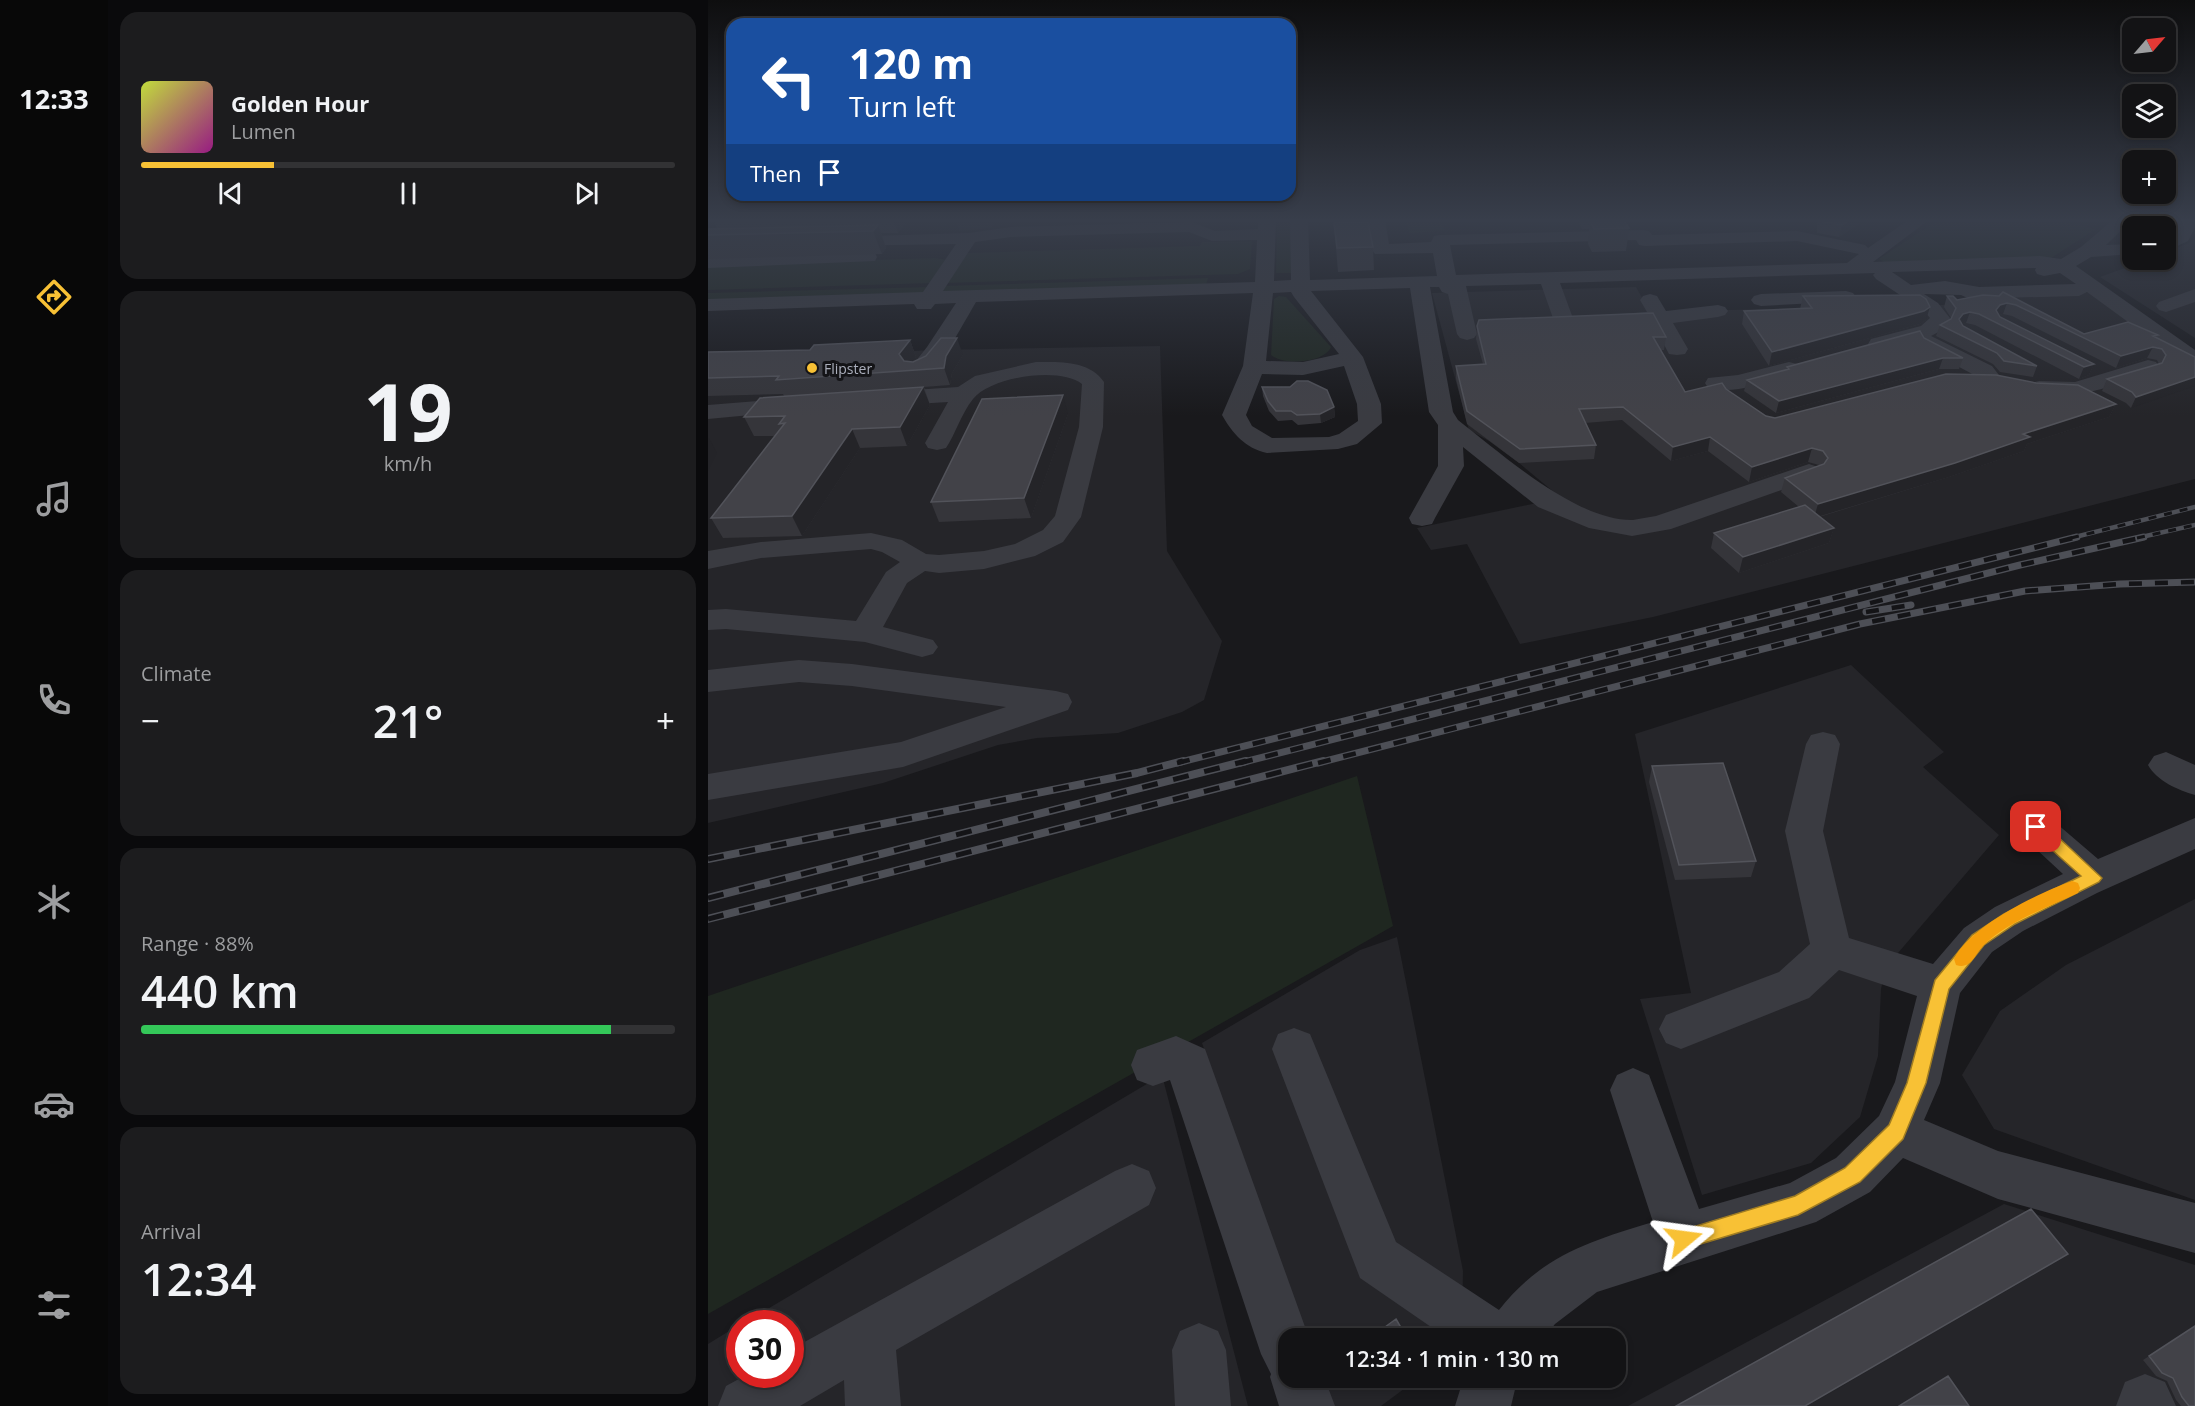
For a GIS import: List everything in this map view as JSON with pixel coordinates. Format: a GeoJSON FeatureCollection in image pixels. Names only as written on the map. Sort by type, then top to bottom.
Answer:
{"type":"FeatureCollection","features":[{"type":"Feature","properties":{"kind":"street"},"geometry":{"type":"LineString","coordinates":[[926,302],[938,285]]}},
{"type":"Feature","properties":{"kind":"street"},"geometry":{"type":"LineString","coordinates":[[1264,285],[1254,366],[1234,415],[1243,431],[1267,446],[1329,444],[1348,439],[1370,423],[1369,404],[1352,357],[1301,289],[1301,285]]}},
{"type":"Feature","properties":{"kind":"street"},"geometry":{"type":"LineString","coordinates":[[1452,285],[1467,334]]}},
{"type":"Feature","properties":{"kind":"street"},"geometry":{"type":"LineString","coordinates":[[708,312],[967,300],[1461,285]]}},
{"type":"Feature","properties":{"kind":"street"},"geometry":{"type":"LineString","coordinates":[[1550,285],[1564,321]]}},
{"type":"Feature","properties":{"kind":"street"},"geometry":{"type":"LineString","coordinates":[[1641,285],[1677,349]]}},
{"type":"Feature","properties":{"kind":"street"},"geometry":{"type":"LineString","coordinates":[[1543,321],[1723,318],[1702,285]]}},
{"type":"Feature","properties":{"kind":"street"},"geometry":{"type":"LineString","coordinates":[[1867,285],[1877,288],[1903,289],[1960,287],[1983,296],[2095,289]]}},
{"type":"Feature","properties":{"kind":"street"},"geometry":{"type":"LineString","coordinates":[[1761,300],[1908,285]]}},
{"type":"Feature","properties":{"kind":"street"},"geometry":{"type":"LineString","coordinates":[[2089,285],[2192,358]]}},
{"type":"Feature","properties":{"kind":"street"},"geometry":{"type":"LineString","coordinates":[[1420,286],[1441,412],[1450,425],[1547,501],[1599,522],[1632,528],[1661,523],[1809,472]]}},
{"type":"Feature","properties":{"kind":"street"},"geometry":{"type":"LineString","coordinates":[[1863,348],[1928,330],[1939,324],[1940,318],[1931,307],[1903,289]]}},
{"type":"Feature","properties":{"kind":"street"},"geometry":{"type":"LineString","coordinates":[[2195,295],[2166,306],[2195,313]]}},
{"type":"Feature","properties":{"kind":"street"},"geometry":{"type":"LineString","coordinates":[[919,371],[948,340],[967,300]]}},
{"type":"Feature","properties":{"kind":"street"},"geometry":{"type":"LineString","coordinates":[[708,304],[926,302]]}},
{"type":"Feature","properties":{"kind":"street"},"geometry":{"type":"LineString","coordinates":[[1924,349],[1952,377],[1991,379],[2030,387],[2076,388],[2150,366],[2192,358]]}},
{"type":"Feature","properties":{"kind":"street"},"geometry":{"type":"LineString","coordinates":[[1254,366],[1276,370],[1300,370],[1352,357]]}},
{"type":"Feature","properties":{"kind":"street"},"geometry":{"type":"LineString","coordinates":[[2084,362],[2114,377]]}},
{"type":"Feature","properties":{"kind":"street"},"geometry":{"type":"LineString","coordinates":[[1731,394],[1757,378],[1809,364]]}},
{"type":"Feature","properties":{"kind":"street"},"geometry":{"type":"LineString","coordinates":[[2037,368],[2107,404]]}},
{"type":"Feature","properties":{"kind":"street"},"geometry":{"type":"LineString","coordinates":[[708,560],[761,550],[871,541],[892,546],[919,562],[939,564],[984,560],[1025,550],[1053,536],[1068,517],[1091,427],[1093,382],[1082,373],[1062,369],[1036,369],[983,381],[964,394],[937,443]]}},
{"type":"Feature","properties":{"kind":"street"},"geometry":{"type":"LineString","coordinates":[[859,401],[964,394]]}},
{"type":"Feature","properties":{"kind":"street"},"geometry":{"type":"LineString","coordinates":[[708,412],[824,403]]}},
{"type":"Feature","properties":{"kind":"street"},"geometry":{"type":"LineString","coordinates":[[1422,518],[1451,466],[1450,425]]}},
{"type":"Feature","properties":{"kind":"street"},"geometry":{"type":"LineString","coordinates":[[865,632],[896,578],[919,562]]}},
{"type":"Feature","properties":{"kind":"street"},"geometry":{"type":"LineString","coordinates":[[708,620],[726,619],[865,632],[922,647]]}},
{"type":"Feature","properties":{"kind":"street"},"geometry":{"type":"LineString","coordinates":[[708,681],[799,671],[852,675],[1056,702],[903,754],[708,787]]}},
{"type":"Feature","properties":{"kind":"street"},"geometry":{"type":"LineString","coordinates":[[1823,744],[1804,831],[1832,950]]}},
{"type":"Feature","properties":{"kind":"street"},"geometry":{"type":"LineString","coordinates":[[2036,827],[2094,878]]}},
{"type":"Feature","properties":{"kind":"street"},"geometry":{"type":"LineString","coordinates":[[1519,1328],[1536,1305],[1581,1272],[1798,1205],[1852,1175],[1896,1132],[1917,1083],[1941,985],[1978,940],[2009,919],[2195,833]]}},
{"type":"Feature","properties":{"kind":"street"},"geometry":{"type":"LineString","coordinates":[[1832,950],[1941,985]]}},
{"type":"Feature","properties":{"kind":"street"},"geometry":{"type":"LineString","coordinates":[[1681,1029],[1794,985],[1832,950]]}},
{"type":"Feature","properties":{"kind":"street"},"geometry":{"type":"LineString","coordinates":[[1294,1049],[1378,1260],[1479,1328]]}},
{"type":"Feature","properties":{"kind":"street"},"geometry":{"type":"LineString","coordinates":[[1153,1065],[1176,1057],[1189,1065],[1197,1096],[1279,1328]]}},
{"type":"Feature","properties":{"kind":"street"},"geometry":{"type":"LineString","coordinates":[[1633,1090],[1684,1239]]}},
{"type":"Feature","properties":{"kind":"street"},"geometry":{"type":"LineString","coordinates":[[1896,1132],[1998,1175],[2195,1228]]}},
{"type":"Feature","properties":{"kind":"street"},"geometry":{"type":"LineString","coordinates":[[746,1406],[1132,1188]]}},
{"type":"Feature","properties":{"kind":"street"},"geometry":{"type":"LineString","coordinates":[[867,1336],[873,1406]]}},
{"type":"Feature","properties":{"kind":"street"},"geometry":{"type":"LineString","coordinates":[[1199,1350],[1203,1406]]}},
{"type":"Feature","properties":{"kind":"street"},"geometry":{"type":"LineString","coordinates":[[1301,1388],[1307,1406]]}},
{"type":"Feature","properties":{"kind":"street"},"geometry":{"type":"LineString","coordinates":[[1483,1406],[1488,1388]]}},
{"type":"Feature","properties":{"kind":"shaded area"},"geometry":{"type":"Polygon","coordinates":[[[708,285],[881,285],[708,290],[708,285]]]}},
{"type":"Feature","properties":{"kind":"shaded area"},"geometry":{"type":"Polygon","coordinates":[[[988,285],[1206,285],[938,293],[942,286],[988,285]]]}},
{"type":"Feature","properties":{"kind":"shaded area"},"geometry":{"type":"Polygon","coordinates":[[[2112,285],[2195,285],[2195,338],[2112,285]]]}},
{"type":"Feature","properties":{"kind":"shaded area"},"geometry":{"type":"Polygon","coordinates":[[[930,287],[925,293],[708,300],[708,293],[930,287]]]}},
{"type":"Feature","properties":{"kind":"shaded area"},"geometry":{"type":"Polygon","coordinates":[[[1636,287],[1650,312],[1979,304],[2010,295],[2092,292],[2195,365],[2195,479],[1653,617],[1520,644],[1467,544],[1431,550],[1417,528],[1561,498],[1519,463],[1489,441],[1469,430],[1432,293],[1636,287]]]}},
{"type":"Feature","properties":{"kind":"shaded area"},"geometry":{"type":"Polygon","coordinates":[[[1279,296],[1286,297],[1331,347],[1327,352],[1320,357],[1294,362],[1271,355],[1274,299],[1279,296]]]}},
{"type":"Feature","properties":{"kind":"shaded area"},"geometry":{"type":"Polygon","coordinates":[[[1160,346],[1167,551],[1222,641],[1204,700],[1182,712],[1118,733],[1037,738],[998,745],[883,783],[708,823],[708,359],[936,350],[1160,346]]]}},
{"type":"Feature","properties":{"kind":"shaded area"},"geometry":{"type":"Polygon","coordinates":[[[1851,665],[1944,752],[1923,767],[1999,835],[1886,967],[1881,989],[1878,1056],[1860,1117],[1811,1163],[1702,1195],[1640,999],[1691,993],[1635,734],[1851,665]]]}},
{"type":"Feature","properties":{"kind":"shaded area"},"geometry":{"type":"Polygon","coordinates":[[[1357,776],[1393,926],[708,1314],[708,996],[1357,776]]]}},
{"type":"Feature","properties":{"kind":"shaded area"},"geometry":{"type":"Polygon","coordinates":[[[2195,899],[2195,1200],[1994,1129],[1962,1075],[2000,1011],[2066,965],[2195,899]]]}},
{"type":"Feature","properties":{"kind":"shaded area"},"geometry":{"type":"Polygon","coordinates":[[[1397,937],[1463,1271],[1462,1318],[1458,1328],[1303,1328],[1202,1043],[1360,950],[1397,937]]]}},
{"type":"Feature","properties":{"kind":"shaded area"},"geometry":{"type":"Polygon","coordinates":[[[1162,1075],[1248,1406],[708,1406],[708,1344],[726,1333],[726,1388],[804,1388],[804,1310],[766,1310],[1162,1075]]]}},
{"type":"Feature","properties":{"kind":"shaded area"},"geometry":{"type":"Polygon","coordinates":[[[2004,1204],[2195,1265],[2195,1406],[1628,1406],[2004,1204]]]}},
{"type":"Feature","properties":{"kind":"shaded area"},"geometry":{"type":"Polygon","coordinates":[[[1325,1388],[1405,1388],[1381,1406],[1332,1406],[1325,1388]]]}},
{"type":"Feature","properties":{"kind":"building"},"geometry":{"type":"Polygon","coordinates":[[[2003,292],[2084,334],[2128,322],[2158,335],[2153,336],[2195,357],[2195,377],[2136,397],[2132,392],[2107,379],[2162,363],[2166,355],[2162,349],[2153,347],[2121,356],[2016,305],[2007,303],[2000,305],[1996,310],[2000,317],[2094,364],[2084,367],[1979,314],[1970,312],[1963,314],[1959,319],[1963,326],[2037,366],[2004,361],[1997,353],[1940,325],[1951,319],[1956,308],[1947,296],[1953,296],[1957,300],[1983,295],[1999,296],[2003,292]]]}},
{"type":"Feature","properties":{"kind":"building"},"geometry":{"type":"Polygon","coordinates":[[[1920,295],[1926,299],[1930,307],[1924,311],[1772,352],[1744,311],[1812,308],[1803,296],[1920,295]]]}},
{"type":"Feature","properties":{"kind":"building"},"geometry":{"type":"Polygon","coordinates":[[[1653,313],[1666,337],[1653,337],[1685,392],[1722,383],[1726,389],[1766,416],[1775,418],[1946,374],[1996,375],[2036,383],[2078,385],[2116,404],[2023,434],[2030,437],[1955,463],[1818,504],[1785,478],[1824,464],[1828,458],[1823,451],[1812,448],[1752,467],[1710,437],[1673,447],[1623,407],[1579,409],[1596,445],[1520,449],[1467,411],[1456,366],[1486,364],[1477,326],[1479,320],[1653,313]]]}},
{"type":"Feature","properties":{"kind":"building"},"geometry":{"type":"Polygon","coordinates":[[[1920,331],[1924,338],[1963,358],[1943,358],[1779,401],[1747,380],[1789,369],[1787,367],[1920,331]]]}},
{"type":"Feature","properties":{"kind":"building"},"geometry":{"type":"Polygon","coordinates":[[[941,338],[957,338],[946,356],[944,368],[776,380],[779,376],[708,378],[708,352],[810,350],[814,345],[910,340],[899,354],[904,361],[913,362],[926,356],[941,338]]]}},
{"type":"Feature","properties":{"kind":"building"},"geometry":{"type":"Polygon","coordinates":[[[1297,381],[1308,381],[1327,390],[1334,407],[1320,414],[1297,415],[1291,411],[1276,411],[1268,401],[1262,387],[1290,387],[1297,381]]]}},
{"type":"Feature","properties":{"kind":"building"},"geometry":{"type":"Polygon","coordinates":[[[923,387],[900,427],[852,429],[792,516],[711,518],[785,423],[779,424],[785,416],[744,417],[760,398],[923,387]]]}},
{"type":"Feature","properties":{"kind":"building"},"geometry":{"type":"Polygon","coordinates":[[[1063,395],[1024,498],[931,502],[982,399],[1063,395]]]}},
{"type":"Feature","properties":{"kind":"building"},"geometry":{"type":"Polygon","coordinates":[[[1805,505],[1834,528],[1743,557],[1714,533],[1805,505]]]}},
{"type":"Feature","properties":{"kind":"building"},"geometry":{"type":"Polygon","coordinates":[[[1723,763],[1756,861],[1679,865],[1652,766],[1723,763]]]}},
{"type":"Feature","properties":{"kind":"building"},"geometry":{"type":"Polygon","coordinates":[[[2031,1209],[2068,1254],[1805,1406],[1676,1406],[2031,1209]]]}},
{"type":"Feature","properties":{"kind":"building"},"geometry":{"type":"Polygon","coordinates":[[[1396,1319],[1401,1328],[1384,1328],[1396,1319]]]}},
{"type":"Feature","properties":{"kind":"building"},"geometry":{"type":"Polygon","coordinates":[[[2195,1326],[2195,1406],[2189,1406],[2173,1378],[2162,1373],[2149,1356],[2195,1326]]]}},
{"type":"Feature","properties":{"kind":"building"},"geometry":{"type":"Polygon","coordinates":[[[1948,1376],[1969,1406],[1899,1406],[1948,1376]]]}},
{"type":"Feature","properties":{"kind":"railway"},"geometry":{"type":"LineString","coordinates":[[2071,538],[2195,507]]}},
{"type":"Feature","properties":{"kind":"railway"},"geometry":{"type":"LineString","coordinates":[[2137,538],[2195,525]]}},
{"type":"Feature","properties":{"kind":"railway"},"geometry":{"type":"LineString","coordinates":[[1177,763],[2077,537]]}},
{"type":"Feature","properties":{"kind":"railway"},"geometry":{"type":"LineString","coordinates":[[1240,763],[2020,565],[2144,537]]}},
{"type":"Feature","properties":{"kind":"railway"},"geometry":{"type":"LineString","coordinates":[[1318,763],[1860,624],[2025,591],[2120,584],[2195,582]]}},
{"type":"Feature","properties":{"kind":"railway"},"geometry":{"type":"LineString","coordinates":[[1866,612],[1911,605]]}},
{"type":"Feature","properties":{"kind":"railway"},"geometry":{"type":"LineString","coordinates":[[708,859],[1137,773],[1183,761]]}},
{"type":"Feature","properties":{"kind":"railway"},"geometry":{"type":"LineString","coordinates":[[708,898],[1246,761]]}},
{"type":"Feature","properties":{"kind":"railway"},"geometry":{"type":"LineString","coordinates":[[708,919],[1323,761]]}},
{"type":"Feature","properties":{"kind":"slow traffic"},"geometry":{"type":"LineString","coordinates":[[1962,959],[1978,940],[2009,919],[2072,888]]}},
{"type":"Feature","properties":{"kind":"place","name":"Flipster"},"geometry":{"type":"Point","coordinates":[812,368]}},
{"type":"Feature","properties":{"kind":"route"},"geometry":{"type":"LineString","coordinates":[[1684,1239],[1798,1205],[1852,1175],[1896,1132],[1917,1083],[1941,985],[1978,940],[2009,919],[2094,878],[2036,827]]}}]}
